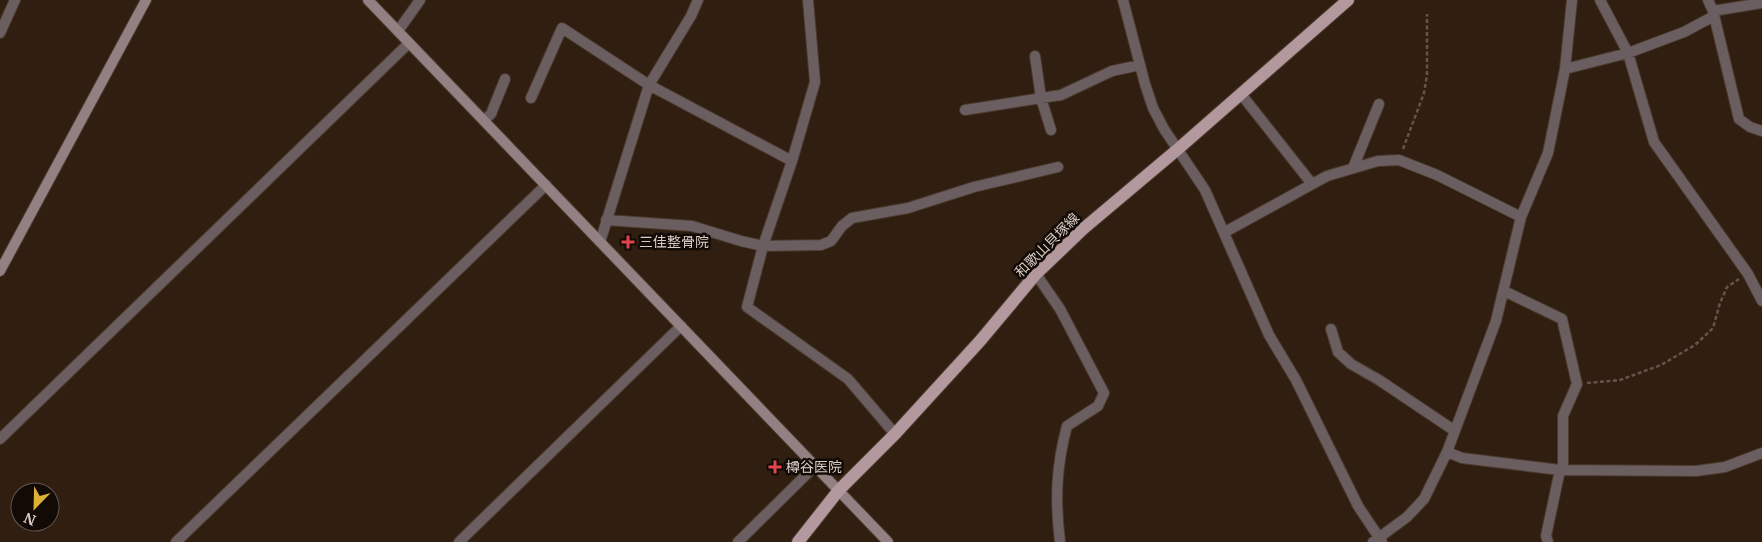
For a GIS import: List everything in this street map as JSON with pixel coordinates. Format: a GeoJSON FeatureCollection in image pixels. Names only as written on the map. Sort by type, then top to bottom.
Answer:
{"type":"FeatureCollection","features":[{"type":"Feature","properties":{"kind":"main road","name":"和歌山貝塚線"},"geometry":{"type":"LineString","coordinates":[[798,542],[839,490],[895,434],[980,341],[1036,274],[1083,229],[1241,94],[1343,2]]}},
{"type":"Feature","properties":{"kind":"street"},"geometry":{"type":"LineString","coordinates":[[0,33],[15,0]]}},
{"type":"Feature","properties":{"kind":"street"},"geometry":{"type":"LineString","coordinates":[[0,271],[146,0]]}},
{"type":"Feature","properties":{"kind":"street"},"geometry":{"type":"LineString","coordinates":[[368,0],[888,542]]}},
{"type":"Feature","properties":{"kind":"street"},"geometry":{"type":"LineString","coordinates":[[398,31],[420,0]]}},
{"type":"Feature","properties":{"kind":"street"},"geometry":{"type":"LineString","coordinates":[[600,242],[649,85],[691,16],[698,0]]}},
{"type":"Feature","properties":{"kind":"street"},"geometry":{"type":"LineString","coordinates":[[808,0],[815,82],[792,161],[763,246],[747,307],[848,379],[895,434]]}},
{"type":"Feature","properties":{"kind":"street"},"geometry":{"type":"LineString","coordinates":[[1123,0],[1154,108],[1164,129],[1205,190],[1269,334],[1296,380],[1358,506],[1378,541],[1407,518],[1424,499],[1447,452],[1496,320],[1521,217],[1548,153],[1565,69],[1572,0]]}},
{"type":"Feature","properties":{"kind":"street"},"geometry":{"type":"LineString","coordinates":[[1600,0],[1628,53],[1654,142],[1748,274],[1762,301]]}},
{"type":"Feature","properties":{"kind":"street"},"geometry":{"type":"LineString","coordinates":[[1708,0],[1714,13],[1739,119],[1750,128],[1762,130]]}},
{"type":"Feature","properties":{"kind":"street"},"geometry":{"type":"LineString","coordinates":[[1565,69],[1628,53],[1684,32],[1714,13],[1762,3]]}},
{"type":"Feature","properties":{"kind":"street"},"geometry":{"type":"LineString","coordinates":[[531,98],[562,28],[649,85],[792,161]]}},
{"type":"Feature","properties":{"kind":"street"},"geometry":{"type":"LineString","coordinates":[[0,439],[409,42]]}},
{"type":"Feature","properties":{"kind":"street"},"geometry":{"type":"LineString","coordinates":[[1035,56],[1041,98],[1051,130]]}},
{"type":"Feature","properties":{"kind":"street"},"geometry":{"type":"LineString","coordinates":[[965,110],[1061,95],[1112,71],[1140,64]]}},
{"type":"Feature","properties":{"kind":"street"},"geometry":{"type":"LineString","coordinates":[[484,120],[491,114],[505,79]]}},
{"type":"Feature","properties":{"kind":"street"},"geometry":{"type":"LineString","coordinates":[[1241,94],[1312,184]]}},
{"type":"Feature","properties":{"kind":"street"},"geometry":{"type":"LineString","coordinates":[[1353,168],[1379,104]]}},
{"type":"Feature","properties":{"kind":"street"},"geometry":{"type":"LineString","coordinates":[[1225,232],[1327,176],[1378,161],[1399,160],[1437,175],[1521,217]]}},
{"type":"Feature","properties":{"kind":"street"},"geometry":{"type":"LineString","coordinates":[[606,220],[692,226],[763,246],[821,245],[831,241],[842,226],[852,218],[908,208],[974,187],[1058,167]]}},
{"type":"Feature","properties":{"kind":"street"},"geometry":{"type":"LineString","coordinates":[[176,542],[546,184]]}},
{"type":"Feature","properties":{"kind":"street"},"geometry":{"type":"LineString","coordinates":[[1036,274],[1060,308],[1104,393],[1098,406],[1067,426],[1061,447],[1057,478],[1056,505],[1060,542]]}},
{"type":"Feature","properties":{"kind":"street"},"geometry":{"type":"LineString","coordinates":[[1504,291],[1562,319],[1577,384],[1563,416],[1561,470],[1546,536],[1548,542]]}},
{"type":"Feature","properties":{"kind":"street"},"geometry":{"type":"LineString","coordinates":[[459,542],[682,326]]}},
{"type":"Feature","properties":{"kind":"street"},"geometry":{"type":"LineString","coordinates":[[1331,329],[1338,352],[1351,364],[1379,380],[1455,431]]}},
{"type":"Feature","properties":{"kind":"street"},"geometry":{"type":"LineString","coordinates":[[1447,452],[1462,458],[1561,470],[1696,472],[1725,467],[1762,453]]}},
{"type":"Feature","properties":{"kind":"street"},"geometry":{"type":"LineString","coordinates":[[738,542],[815,466]]}},
{"type":"Feature","properties":{"kind":"path"},"geometry":{"type":"LineString","coordinates":[[1399,160],[1424,93],[1427,75],[1427,14]]}},
{"type":"Feature","properties":{"kind":"path"},"geometry":{"type":"LineString","coordinates":[[1577,384],[1620,380],[1661,365],[1695,345],[1713,328],[1727,286],[1748,274]]}},
{"type":"Feature","properties":{"kind":"place","name":"三佳整骨院"},"geometry":{"type":"Point","coordinates":[628,242]}},
{"type":"Feature","properties":{"kind":"place","name":"樽谷医院"},"geometry":{"type":"Point","coordinates":[775,467]}}]}
